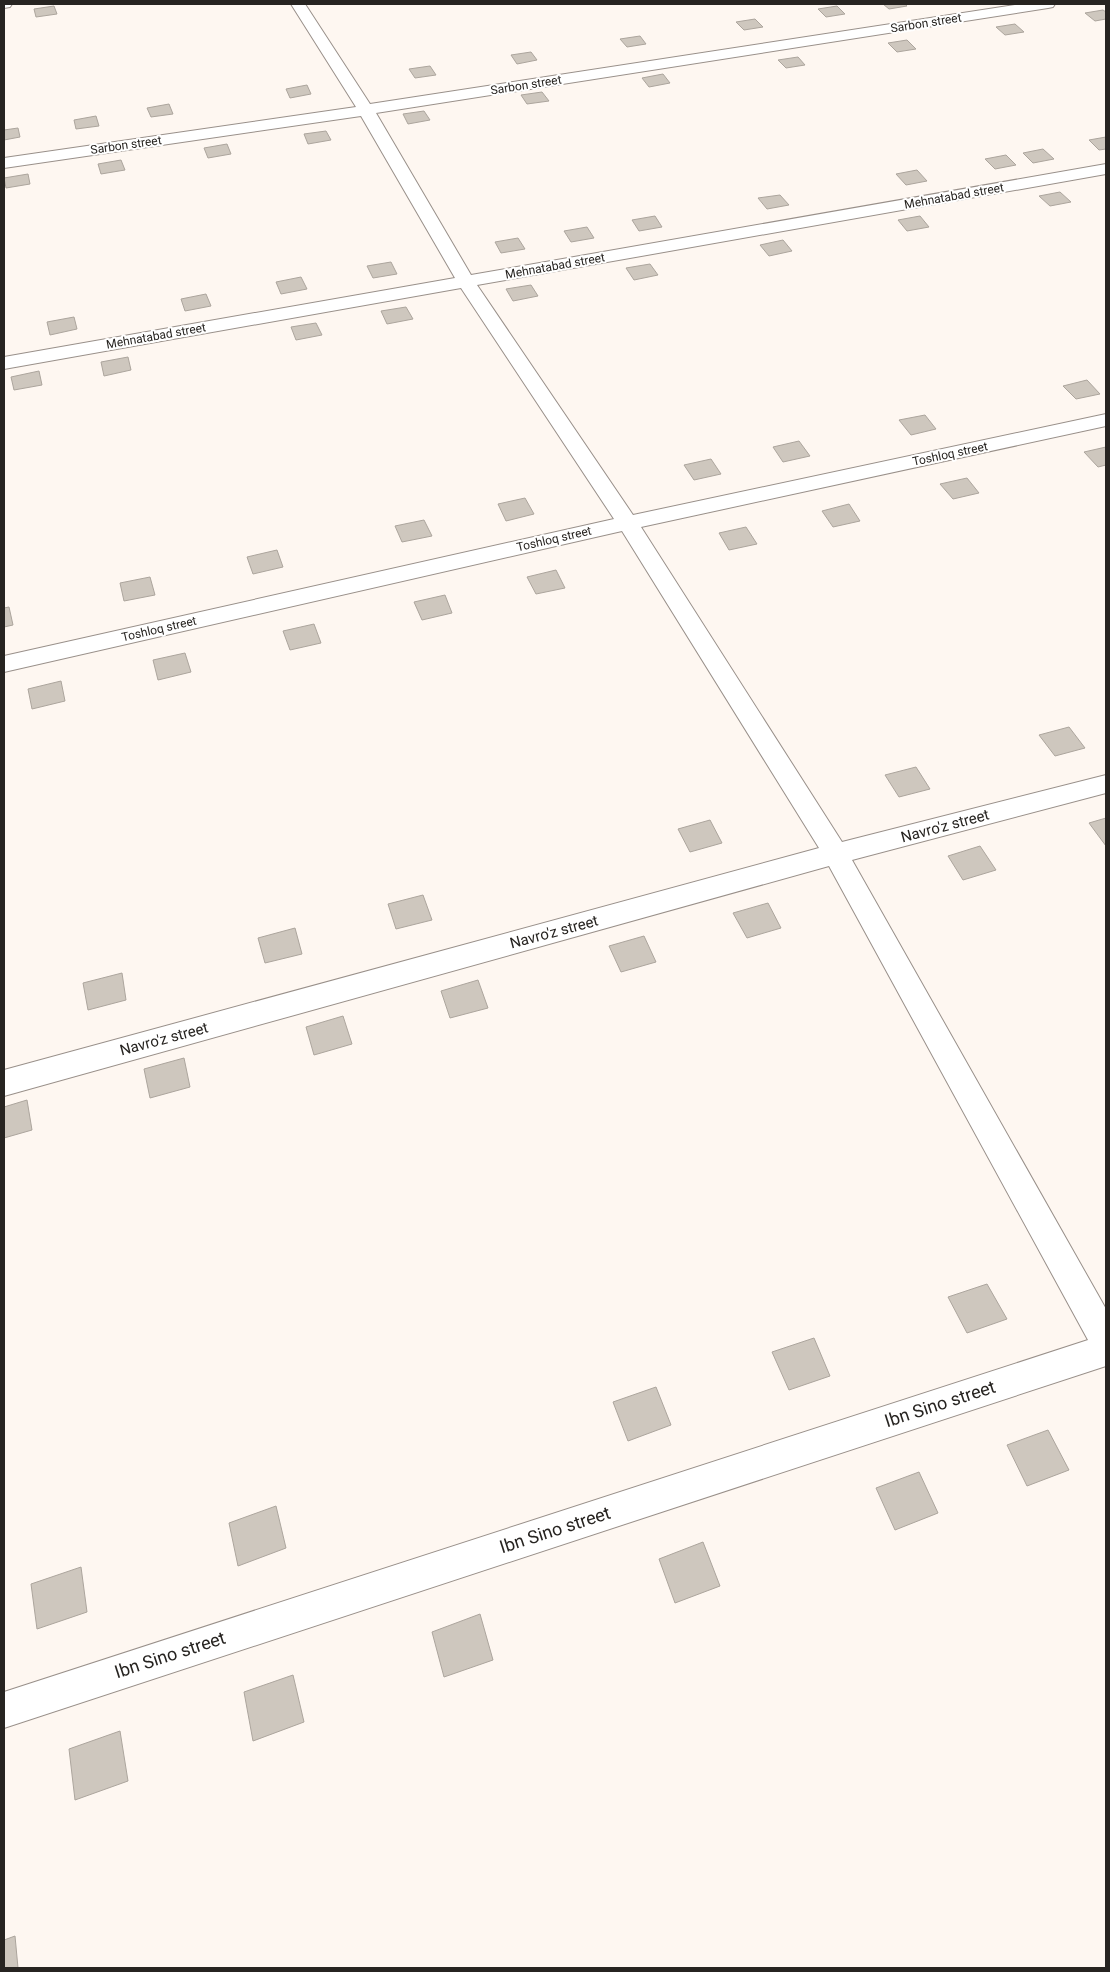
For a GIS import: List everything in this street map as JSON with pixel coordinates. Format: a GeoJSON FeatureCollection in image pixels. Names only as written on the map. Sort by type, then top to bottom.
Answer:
{"type":"FeatureCollection","features":[{"type":"Feature","properties":{"kind":"street"},"geometry":{"type":"LineString","coordinates":[[298,4],[366,110],[466,282],[628,523],[836,854],[1106,1340]]}},
{"type":"Feature","properties":{"kind":"street","name":"Sarbon street"},"geometry":{"type":"LineString","coordinates":[[4,163],[366,110],[1048,4]]}},
{"type":"Feature","properties":{"kind":"street","name":"Mehnatаbаd street"},"geometry":{"type":"LineString","coordinates":[[4,363],[1106,168]]}},
{"type":"Feature","properties":{"kind":"street","name":"Toshloq street"},"geometry":{"type":"LineString","coordinates":[[4,664],[628,523],[1106,420]]}},
{"type":"Feature","properties":{"kind":"street","name":"Navro'z street"},"geometry":{"type":"LineString","coordinates":[[4,1083],[836,854],[1106,784]]}},
{"type":"Feature","properties":{"kind":"street","name":"Ibn Sino street"},"geometry":{"type":"LineString","coordinates":[[4,1710],[1106,1350]]}},
{"type":"Feature","properties":{"kind":"building"},"geometry":{"type":"Polygon","coordinates":[[[883,4],[905,4],[907,6],[889,9],[883,4]]]}},
{"type":"Feature","properties":{"kind":"building"},"geometry":{"type":"Polygon","coordinates":[[[54,6],[57,14],[36,17],[34,9],[54,6]]]}},
{"type":"Feature","properties":{"kind":"building"},"geometry":{"type":"Polygon","coordinates":[[[837,6],[845,14],[826,17],[818,9],[837,6]]]}},
{"type":"Feature","properties":{"kind":"building"},"geometry":{"type":"Polygon","coordinates":[[[1103,10],[1106,12],[1106,19],[1095,21],[1085,13],[1103,10]]]}},
{"type":"Feature","properties":{"kind":"building"},"geometry":{"type":"Polygon","coordinates":[[[755,19],[763,27],[744,30],[736,22],[755,19]]]}},
{"type":"Feature","properties":{"kind":"building"},"geometry":{"type":"Polygon","coordinates":[[[1015,24],[1024,32],[1005,35],[996,27],[1015,24]]]}},
{"type":"Feature","properties":{"kind":"building"},"geometry":{"type":"Polygon","coordinates":[[[640,36],[646,44],[627,47],[620,39],[640,36]]]}},
{"type":"Feature","properties":{"kind":"building"},"geometry":{"type":"Polygon","coordinates":[[[907,40],[916,49],[897,52],[888,43],[907,40]]]}},
{"type":"Feature","properties":{"kind":"building"},"geometry":{"type":"Polygon","coordinates":[[[531,52],[537,60],[517,64],[511,55],[531,52]]]}},
{"type":"Feature","properties":{"kind":"building"},"geometry":{"type":"Polygon","coordinates":[[[798,57],[805,65],[786,68],[778,60],[798,57]]]}},
{"type":"Feature","properties":{"kind":"building"},"geometry":{"type":"Polygon","coordinates":[[[430,66],[436,75],[415,78],[409,69],[430,66]]]}},
{"type":"Feature","properties":{"kind":"building"},"geometry":{"type":"Polygon","coordinates":[[[663,74],[670,83],[649,87],[642,78],[663,74]]]}},
{"type":"Feature","properties":{"kind":"building"},"geometry":{"type":"Polygon","coordinates":[[[307,85],[311,94],[290,98],[286,89],[307,85]]]}},
{"type":"Feature","properties":{"kind":"building"},"geometry":{"type":"Polygon","coordinates":[[[542,92],[549,101],[527,104],[521,95],[542,92]]]}},
{"type":"Feature","properties":{"kind":"building"},"geometry":{"type":"Polygon","coordinates":[[[169,104],[173,114],[151,117],[147,108],[169,104]]]}},
{"type":"Feature","properties":{"kind":"building"},"geometry":{"type":"Polygon","coordinates":[[[424,111],[430,120],[408,124],[403,114],[424,111]]]}},
{"type":"Feature","properties":{"kind":"building"},"geometry":{"type":"Polygon","coordinates":[[[96,116],[99,126],[76,129],[74,120],[96,116]]]}},
{"type":"Feature","properties":{"kind":"building"},"geometry":{"type":"Polygon","coordinates":[[[18,128],[20,137],[4,140],[4,130],[18,128]]]}},
{"type":"Feature","properties":{"kind":"building"},"geometry":{"type":"Polygon","coordinates":[[[326,131],[331,140],[308,144],[304,134],[326,131]]]}},
{"type":"Feature","properties":{"kind":"building"},"geometry":{"type":"Polygon","coordinates":[[[1106,137],[1106,149],[1099,150],[1089,140],[1106,137]]]}},
{"type":"Feature","properties":{"kind":"building"},"geometry":{"type":"Polygon","coordinates":[[[227,144],[231,154],[208,158],[204,148],[227,144]]]}},
{"type":"Feature","properties":{"kind":"building"},"geometry":{"type":"Polygon","coordinates":[[[1043,149],[1054,159],[1033,163],[1023,153],[1043,149]]]}},
{"type":"Feature","properties":{"kind":"building"},"geometry":{"type":"Polygon","coordinates":[[[1006,155],[1016,165],[995,169],[985,159],[1006,155]]]}},
{"type":"Feature","properties":{"kind":"building"},"geometry":{"type":"Polygon","coordinates":[[[121,160],[125,170],[101,174],[98,164],[121,160]]]}},
{"type":"Feature","properties":{"kind":"building"},"geometry":{"type":"Polygon","coordinates":[[[917,170],[927,181],[906,185],[896,174],[917,170]]]}},
{"type":"Feature","properties":{"kind":"building"},"geometry":{"type":"Polygon","coordinates":[[[28,174],[30,184],[6,188],[4,178],[28,174]]]}},
{"type":"Feature","properties":{"kind":"building"},"geometry":{"type":"Polygon","coordinates":[[[1060,192],[1071,202],[1050,206],[1039,196],[1060,192]]]}},
{"type":"Feature","properties":{"kind":"building"},"geometry":{"type":"Polygon","coordinates":[[[780,195],[789,205],[767,209],[758,198],[780,195]]]}},
{"type":"Feature","properties":{"kind":"building"},"geometry":{"type":"Polygon","coordinates":[[[655,216],[662,227],[639,231],[632,220],[655,216]]]}},
{"type":"Feature","properties":{"kind":"building"},"geometry":{"type":"Polygon","coordinates":[[[920,216],[929,227],[907,231],[898,220],[920,216]]]}},
{"type":"Feature","properties":{"kind":"building"},"geometry":{"type":"Polygon","coordinates":[[[587,227],[594,238],[571,242],[564,231],[587,227]]]}},
{"type":"Feature","properties":{"kind":"building"},"geometry":{"type":"Polygon","coordinates":[[[518,238],[525,249],[501,253],[495,242],[518,238]]]}},
{"type":"Feature","properties":{"kind":"building"},"geometry":{"type":"Polygon","coordinates":[[[783,240],[792,251],[769,256],[760,245],[783,240]]]}},
{"type":"Feature","properties":{"kind":"building"},"geometry":{"type":"Polygon","coordinates":[[[391,262],[397,274],[373,278],[367,266],[391,262]]]}},
{"type":"Feature","properties":{"kind":"building"},"geometry":{"type":"Polygon","coordinates":[[[650,264],[658,275],[634,280],[626,268],[650,264]]]}},
{"type":"Feature","properties":{"kind":"building"},"geometry":{"type":"Polygon","coordinates":[[[301,277],[307,289],[281,294],[276,282],[301,277]]]}},
{"type":"Feature","properties":{"kind":"building"},"geometry":{"type":"Polygon","coordinates":[[[531,285],[538,296],[513,301],[506,289],[531,285]]]}},
{"type":"Feature","properties":{"kind":"building"},"geometry":{"type":"Polygon","coordinates":[[[206,294],[211,306],[185,311],[181,299],[206,294]]]}},
{"type":"Feature","properties":{"kind":"building"},"geometry":{"type":"Polygon","coordinates":[[[406,307],[413,319],[387,324],[381,311],[406,307]]]}},
{"type":"Feature","properties":{"kind":"building"},"geometry":{"type":"Polygon","coordinates":[[[74,317],[77,329],[50,335],[47,322],[74,317]]]}},
{"type":"Feature","properties":{"kind":"building"},"geometry":{"type":"Polygon","coordinates":[[[316,323],[322,335],[296,340],[291,327],[316,323]]]}},
{"type":"Feature","properties":{"kind":"building"},"geometry":{"type":"Polygon","coordinates":[[[128,357],[131,370],[104,376],[101,362],[128,357]]]}},
{"type":"Feature","properties":{"kind":"building"},"geometry":{"type":"Polygon","coordinates":[[[39,371],[42,385],[14,390],[11,377],[39,371]]]}},
{"type":"Feature","properties":{"kind":"building"},"geometry":{"type":"Polygon","coordinates":[[[1087,380],[1100,394],[1076,399],[1063,386],[1087,380]]]}},
{"type":"Feature","properties":{"kind":"building"},"geometry":{"type":"Polygon","coordinates":[[[925,415],[936,429],[911,435],[899,420],[925,415]]]}},
{"type":"Feature","properties":{"kind":"building"},"geometry":{"type":"Polygon","coordinates":[[[799,441],[810,456],[783,462],[773,447],[799,441]]]}},
{"type":"Feature","properties":{"kind":"building"},"geometry":{"type":"Polygon","coordinates":[[[1106,447],[1106,465],[1098,467],[1084,452],[1106,447]]]}},
{"type":"Feature","properties":{"kind":"building"},"geometry":{"type":"Polygon","coordinates":[[[711,459],[721,474],[694,480],[684,465],[711,459]]]}},
{"type":"Feature","properties":{"kind":"building"},"geometry":{"type":"Polygon","coordinates":[[[967,478],[979,493],[953,499],[940,484],[967,478]]]}},
{"type":"Feature","properties":{"kind":"building"},"geometry":{"type":"Polygon","coordinates":[[[525,498],[534,514],[506,521],[498,504],[525,498]]]}},
{"type":"Feature","properties":{"kind":"building"},"geometry":{"type":"Polygon","coordinates":[[[849,504],[860,521],[833,527],[822,511],[849,504]]]}},
{"type":"Feature","properties":{"kind":"building"},"geometry":{"type":"Polygon","coordinates":[[[424,520],[432,536],[402,542],[395,526],[424,520]]]}},
{"type":"Feature","properties":{"kind":"building"},"geometry":{"type":"Polygon","coordinates":[[[746,527],[757,544],[729,550],[719,533],[746,527]]]}},
{"type":"Feature","properties":{"kind":"building"},"geometry":{"type":"Polygon","coordinates":[[[277,550],[283,567],[253,574],[247,557],[277,550]]]}},
{"type":"Feature","properties":{"kind":"building"},"geometry":{"type":"Polygon","coordinates":[[[556,570],[565,588],[536,594],[527,577],[556,570]]]}},
{"type":"Feature","properties":{"kind":"building"},"geometry":{"type":"Polygon","coordinates":[[[150,577],[155,595],[124,601],[120,583],[150,577]]]}},
{"type":"Feature","properties":{"kind":"building"},"geometry":{"type":"Polygon","coordinates":[[[445,595],[452,613],[422,620],[414,602],[445,595]]]}},
{"type":"Feature","properties":{"kind":"building"},"geometry":{"type":"Polygon","coordinates":[[[9,607],[13,625],[4,627],[4,608],[9,607]]]}},
{"type":"Feature","properties":{"kind":"building"},"geometry":{"type":"Polygon","coordinates":[[[314,624],[321,643],[290,650],[283,631],[314,624]]]}},
{"type":"Feature","properties":{"kind":"building"},"geometry":{"type":"Polygon","coordinates":[[[185,653],[191,672],[158,680],[153,660],[185,653]]]}},
{"type":"Feature","properties":{"kind":"building"},"geometry":{"type":"Polygon","coordinates":[[[61,681],[65,701],[32,709],[28,689],[61,681]]]}},
{"type":"Feature","properties":{"kind":"building"},"geometry":{"type":"Polygon","coordinates":[[[1069,727],[1085,748],[1055,756],[1039,735],[1069,727]]]}},
{"type":"Feature","properties":{"kind":"building"},"geometry":{"type":"Polygon","coordinates":[[[916,767],[930,789],[899,797],[885,775],[916,767]]]}},
{"type":"Feature","properties":{"kind":"building"},"geometry":{"type":"Polygon","coordinates":[[[1106,818],[1106,846],[1089,823],[1106,818]]]}},
{"type":"Feature","properties":{"kind":"building"},"geometry":{"type":"Polygon","coordinates":[[[710,820],[722,843],[690,852],[678,829],[710,820]]]}},
{"type":"Feature","properties":{"kind":"building"},"geometry":{"type":"Polygon","coordinates":[[[980,846],[996,870],[963,880],[948,856],[980,846]]]}},
{"type":"Feature","properties":{"kind":"building"},"geometry":{"type":"Polygon","coordinates":[[[423,895],[432,920],[396,929],[388,904],[423,895]]]}},
{"type":"Feature","properties":{"kind":"building"},"geometry":{"type":"Polygon","coordinates":[[[768,903],[781,928],[747,938],[733,913],[768,903]]]}},
{"type":"Feature","properties":{"kind":"building"},"geometry":{"type":"Polygon","coordinates":[[[295,928],[302,954],[265,963],[258,938],[295,928]]]}},
{"type":"Feature","properties":{"kind":"building"},"geometry":{"type":"Polygon","coordinates":[[[644,936],[656,962],[621,972],[609,946],[644,936]]]}},
{"type":"Feature","properties":{"kind":"building"},"geometry":{"type":"Polygon","coordinates":[[[122,973],[126,1000],[88,1010],[83,983],[122,973]]]}},
{"type":"Feature","properties":{"kind":"building"},"geometry":{"type":"Polygon","coordinates":[[[478,980],[488,1008],[450,1018],[441,991],[478,980]]]}},
{"type":"Feature","properties":{"kind":"building"},"geometry":{"type":"Polygon","coordinates":[[[343,1016],[352,1044],[314,1055],[306,1027],[343,1016]]]}},
{"type":"Feature","properties":{"kind":"building"},"geometry":{"type":"Polygon","coordinates":[[[184,1058],[190,1087],[150,1098],[144,1069],[184,1058]]]}},
{"type":"Feature","properties":{"kind":"building"},"geometry":{"type":"Polygon","coordinates":[[[27,1100],[32,1130],[4,1138],[4,1107],[27,1100]]]}},
{"type":"Feature","properties":{"kind":"building"},"geometry":{"type":"Polygon","coordinates":[[[987,1284],[1007,1319],[967,1333],[948,1297],[987,1284]]]}},
{"type":"Feature","properties":{"kind":"building"},"geometry":{"type":"Polygon","coordinates":[[[814,1338],[830,1376],[789,1390],[772,1352],[814,1338]]]}},
{"type":"Feature","properties":{"kind":"building"},"geometry":{"type":"Polygon","coordinates":[[[656,1387],[671,1425],[628,1441],[613,1402],[656,1387]]]}},
{"type":"Feature","properties":{"kind":"building"},"geometry":{"type":"Polygon","coordinates":[[[1048,1430],[1069,1470],[1027,1486],[1007,1445],[1048,1430]]]}},
{"type":"Feature","properties":{"kind":"building"},"geometry":{"type":"Polygon","coordinates":[[[919,1472],[938,1513],[895,1530],[876,1488],[919,1472]]]}},
{"type":"Feature","properties":{"kind":"building"},"geometry":{"type":"Polygon","coordinates":[[[276,1506],[286,1548],[238,1566],[229,1523],[276,1506]]]}},
{"type":"Feature","properties":{"kind":"building"},"geometry":{"type":"Polygon","coordinates":[[[703,1542],[720,1586],[675,1603],[659,1559],[703,1542]]]}},
{"type":"Feature","properties":{"kind":"building"},"geometry":{"type":"Polygon","coordinates":[[[81,1567],[87,1612],[37,1629],[31,1584],[81,1567]]]}},
{"type":"Feature","properties":{"kind":"building"},"geometry":{"type":"Polygon","coordinates":[[[480,1614],[493,1660],[444,1677],[432,1632],[480,1614]]]}},
{"type":"Feature","properties":{"kind":"building"},"geometry":{"type":"Polygon","coordinates":[[[293,1675],[304,1722],[253,1741],[244,1692],[293,1675]]]}},
{"type":"Feature","properties":{"kind":"building"},"geometry":{"type":"Polygon","coordinates":[[[120,1731],[128,1781],[75,1800],[69,1749],[120,1731]]]}},
{"type":"Feature","properties":{"kind":"building"},"geometry":{"type":"Polygon","coordinates":[[[15,1936],[18,1968],[4,1968],[4,1940],[15,1936]]]}}]}
